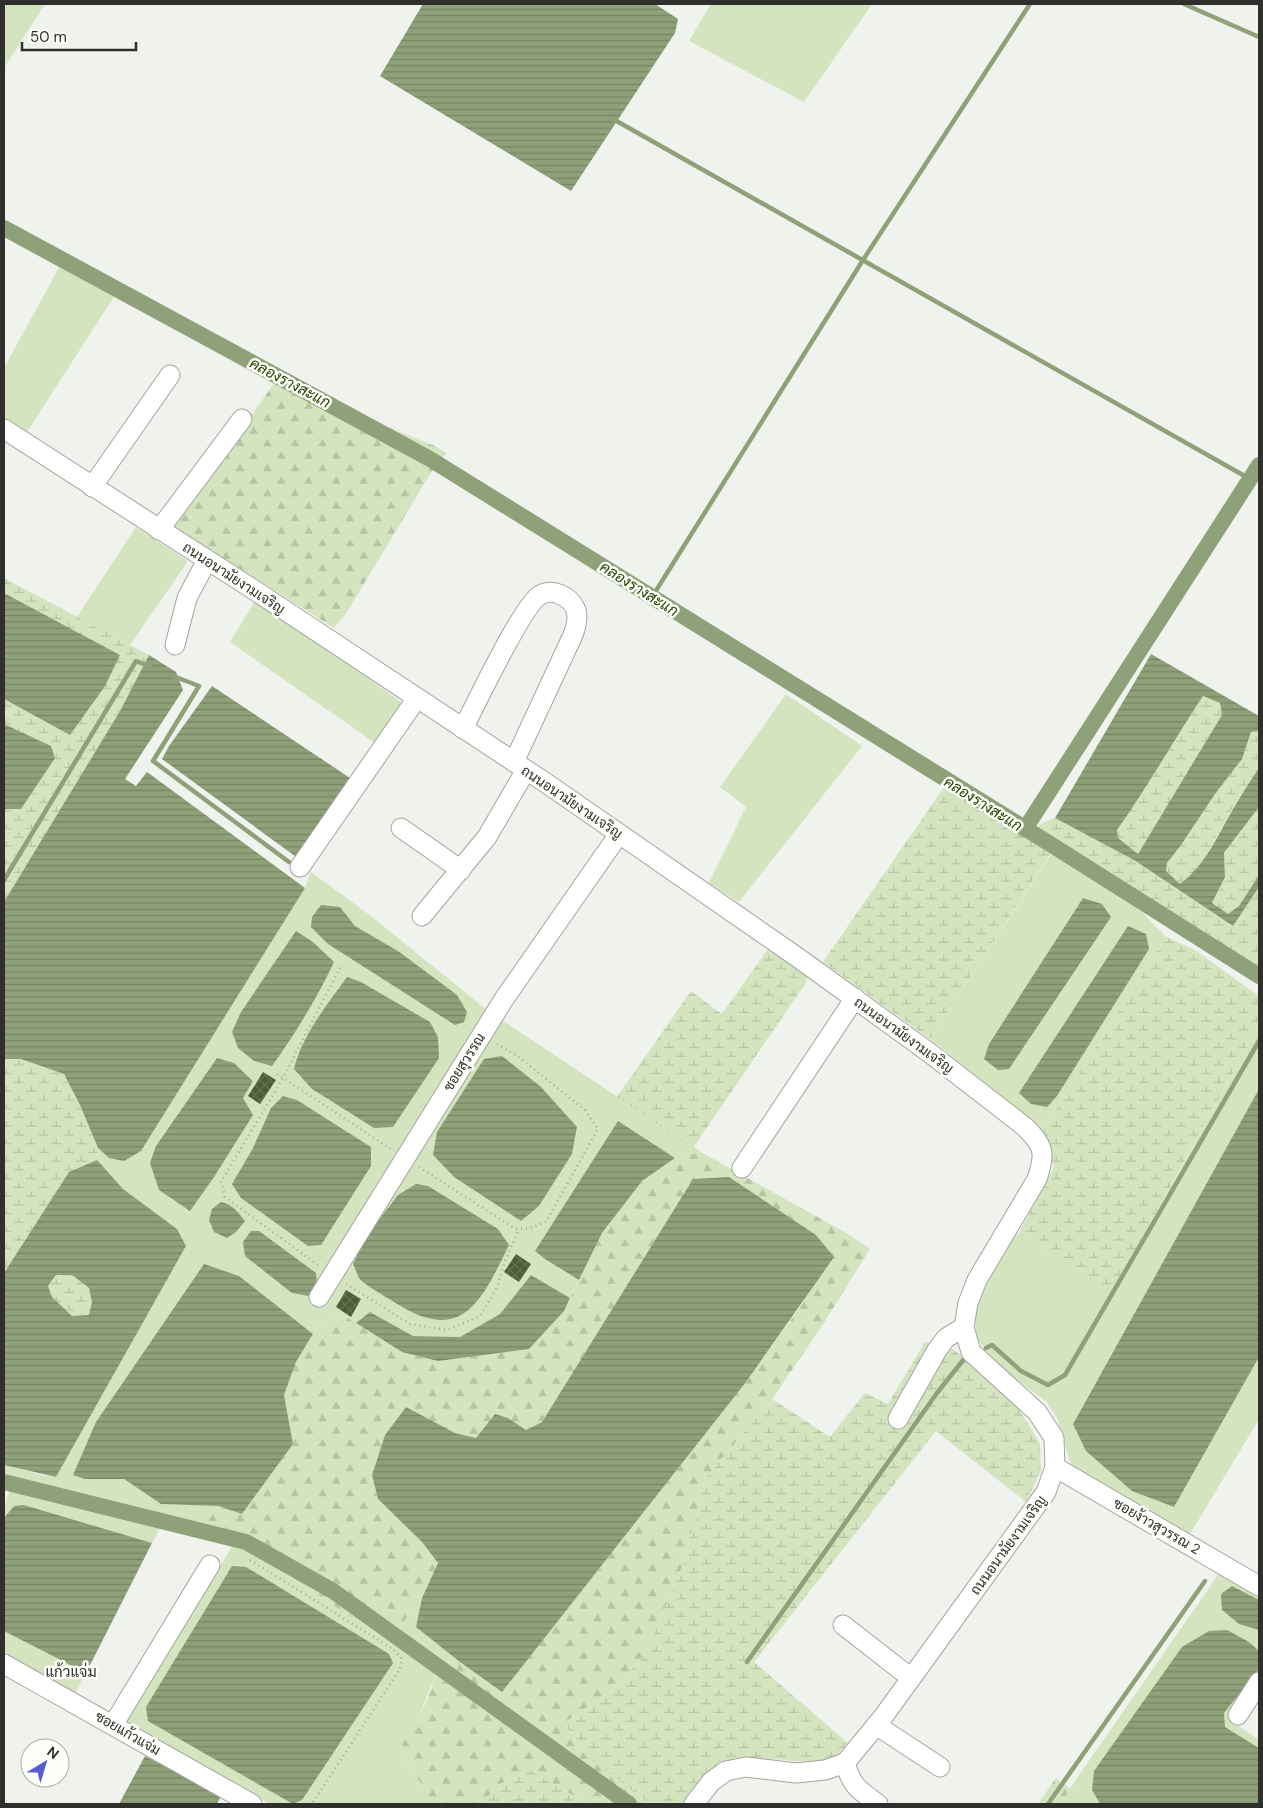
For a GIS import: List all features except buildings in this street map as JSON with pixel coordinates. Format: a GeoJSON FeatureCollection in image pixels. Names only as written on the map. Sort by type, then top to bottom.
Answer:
{"type":"FeatureCollection","features":[{"type":"Feature","properties":{"kind":"street"},"geometry":{"type":"LineString","coordinates":[[92,487],[170,375]]}},
{"type":"Feature","properties":{"kind":"street"},"geometry":{"type":"LineString","coordinates":[[159,530],[242,419]]}},
{"type":"Feature","properties":{"kind":"street","name":"ถนนอนามัยงามเจริญ"},"geometry":{"type":"LineString","coordinates":[[4,429],[463,728],[620,834],[855,998],[1025,1127],[1037,1140],[1042,1150],[1043,1163],[1038,1179],[977,1280],[968,1303],[964,1327],[971,1352],[1037,1412],[1054,1438],[1055,1467],[1046,1492],[911,1678],[845,1763]]}},
{"type":"Feature","properties":{"kind":"street"},"geometry":{"type":"LineString","coordinates":[[175,645],[187,598],[207,560]]}},
{"type":"Feature","properties":{"kind":"street"},"geometry":{"type":"LineString","coordinates":[[422,916],[487,837],[520,766],[577,622],[576,609],[567,598],[555,592],[539,596],[524,612],[463,728]]}},
{"type":"Feature","properties":{"kind":"street"},"geometry":{"type":"LineString","coordinates":[[300,867],[416,698]]}},
{"type":"Feature","properties":{"kind":"street"},"geometry":{"type":"LineString","coordinates":[[401,828],[461,870]]}},
{"type":"Feature","properties":{"kind":"street","name":"ซอยสุวรรณ"},"geometry":{"type":"LineString","coordinates":[[318,1297],[496,1011],[620,834]]}},
{"type":"Feature","properties":{"kind":"street"},"geometry":{"type":"LineString","coordinates":[[742,1168],[855,998]]}},
{"type":"Feature","properties":{"kind":"street"},"geometry":{"type":"LineString","coordinates":[[898,1419],[937,1350],[946,1338],[964,1327]]}},
{"type":"Feature","properties":{"kind":"street","name":"ซอยง้าวสุวรรณ 2"},"geometry":{"type":"LineString","coordinates":[[1055,1467],[1259,1586]]}},
{"type":"Feature","properties":{"kind":"street"},"geometry":{"type":"LineString","coordinates":[[113,1725],[210,1566]]}},
{"type":"Feature","properties":{"kind":"street"},"geometry":{"type":"LineString","coordinates":[[843,1625],[911,1678]]}},
{"type":"Feature","properties":{"kind":"street","name":"ซอยแก้วแจ่ม"},"geometry":{"type":"LineString","coordinates":[[4,1664],[252,1804]]}},
{"type":"Feature","properties":{"kind":"street"},"geometry":{"type":"LineString","coordinates":[[1238,1715],[1259,1682]]}},
{"type":"Feature","properties":{"kind":"street"},"geometry":{"type":"LineString","coordinates":[[876,1725],[940,1767]]}},
{"type":"Feature","properties":{"kind":"street"},"geometry":{"type":"LineString","coordinates":[[694,1804],[711,1782],[726,1772],[746,1767],[796,1773],[825,1770],[845,1763],[856,1788],[869,1802]]}},
{"type":"Feature","properties":{"kind":"path"},"geometry":{"type":"LineString","coordinates":[[341,966],[283,1078],[221,1182],[225,1197],[332,1275],[410,1324],[447,1330],[480,1316],[497,1288],[505,1261],[519,1228]]}},
{"type":"Feature","properties":{"kind":"path"},"geometry":{"type":"LineString","coordinates":[[277,1074],[514,1228],[528,1230],[546,1222],[598,1129],[585,1110],[519,1057],[482,1034]]}},
{"type":"Feature","properties":{"kind":"path"},"geometry":{"type":"LineString","coordinates":[[250,1560],[393,1649],[402,1658],[400,1669],[312,1804]]}},
{"type":"Feature","properties":{"kind":"green space"},"geometry":{"type":"Polygon","coordinates":[[[4,4],[45,4],[4,68],[4,4]]]}},
{"type":"Feature","properties":{"kind":"green space"},"geometry":{"type":"Polygon","coordinates":[[[711,4],[872,4],[804,102],[689,41],[711,4]]]}},
{"type":"Feature","properties":{"kind":"green space"},"geometry":{"type":"Polygon","coordinates":[[[61,264],[117,292],[25,435],[4,421],[4,368],[61,264]]]}},
{"type":"Feature","properties":{"kind":"green space"},"geometry":{"type":"Polygon","coordinates":[[[275,382],[435,446],[446,453],[430,474],[347,612],[334,628],[173,527],[275,382]]]}},
{"type":"Feature","properties":{"kind":"green space"},"geometry":{"type":"Polygon","coordinates":[[[136,527],[188,561],[130,645],[77,617],[136,527]]]}},
{"type":"Feature","properties":{"kind":"green space"},"geometry":{"type":"Polygon","coordinates":[[[4,578],[149,655],[120,711],[4,902],[4,809],[21,809],[51,746],[4,724],[4,699],[70,735],[120,655],[4,593],[4,578]]]}},
{"type":"Feature","properties":{"kind":"green space"},"geometry":{"type":"Polygon","coordinates":[[[254,603],[272,608],[409,708],[378,745],[230,642],[254,603]]]}},
{"type":"Feature","properties":{"kind":"green space"},"geometry":{"type":"Polygon","coordinates":[[[786,694],[862,746],[739,902],[709,883],[746,807],[720,787],[786,694]]]}},
{"type":"Feature","properties":{"kind":"green space"},"geometry":{"type":"Polygon","coordinates":[[[1203,696],[1220,703],[1223,715],[1138,854],[1118,838],[1117,830],[1203,696]]]}},
{"type":"Feature","properties":{"kind":"green space"},"geometry":{"type":"Polygon","coordinates":[[[1259,731],[1259,768],[1235,804],[1206,856],[1192,875],[1180,884],[1166,871],[1167,863],[1242,759],[1251,732],[1259,731]]]}},
{"type":"Feature","properties":{"kind":"green space"},"geometry":{"type":"Polygon","coordinates":[[[945,786],[1055,847],[930,1039],[823,962],[945,786]]]}},
{"type":"Feature","properties":{"kind":"green space"},"geometry":{"type":"Polygon","coordinates":[[[1259,807],[1259,875],[1239,906],[1227,915],[1212,904],[1225,877],[1224,854],[1259,807]]]}},
{"type":"Feature","properties":{"kind":"green space"},"geometry":{"type":"Polygon","coordinates":[[[1055,818],[1134,860],[1233,926],[1259,887],[1259,969],[1041,833],[1038,827],[1040,824],[1055,818]]]}},
{"type":"Feature","properties":{"kind":"green space"},"geometry":{"type":"Polygon","coordinates":[[[1052,853],[1141,911],[1166,937],[1043,1130],[930,1039],[1052,853]],[[1083,898],[989,1044],[984,1059],[1009,1069],[1111,916],[1083,898]]]}},
{"type":"Feature","properties":{"kind":"green space"},"geometry":{"type":"Polygon","coordinates":[[[311,872],[371,916],[488,1011],[701,1152],[675,1158],[618,1121],[545,1259],[579,1280],[570,1298],[531,1275],[500,1314],[460,1337],[413,1336],[370,1312],[356,1323],[343,1315],[318,1327],[313,1334],[239,1276],[85,1479],[124,1479],[161,1504],[218,1506],[206,1524],[211,1530],[165,1518],[152,1543],[24,1505],[14,1506],[4,1518],[4,1506],[14,1479],[4,1476],[4,1465],[56,1477],[186,1246],[177,1229],[122,1189],[97,1160],[98,1148],[109,1158],[141,1151],[305,888],[311,872]],[[340,907],[328,944],[455,1024],[398,951],[355,926],[340,907]],[[347,978],[312,1089],[374,1128],[393,1127],[430,1022],[361,982],[347,978]],[[234,1063],[243,1098],[253,1080],[234,1063]],[[283,1096],[232,1184],[371,1147],[297,1100],[283,1096]],[[577,1127],[433,1155],[454,1177],[521,1221],[539,1206],[572,1154],[577,1127]]]}},
{"type":"Feature","properties":{"kind":"green space"},"geometry":{"type":"Polygon","coordinates":[[[1166,937],[1195,950],[1259,996],[1259,1026],[1111,1294],[1019,1233],[1054,1167],[1043,1130],[1166,937]]]}},
{"type":"Feature","properties":{"kind":"green space"},"geometry":{"type":"Polygon","coordinates":[[[768,949],[808,976],[805,984],[693,1148],[617,1097],[691,991],[722,1014],[768,949]]]}},
{"type":"Feature","properties":{"kind":"green space"},"geometry":{"type":"Polygon","coordinates":[[[1259,1026],[1259,1089],[1073,1423],[1174,1507],[1259,1357],[1259,1419],[1190,1534],[1072,1468],[1057,1418],[1047,1402],[1000,1367],[976,1338],[975,1309],[1001,1251],[1019,1233],[1112,1294],[1259,1026]]]}},
{"type":"Feature","properties":{"kind":"green space"},"geometry":{"type":"Polygon","coordinates":[[[4,1059],[21,1059],[64,1074],[80,1105],[98,1148],[97,1160],[69,1172],[4,1273],[4,1059]]]}},
{"type":"Feature","properties":{"kind":"green space"},"geometry":{"type":"Polygon","coordinates":[[[701,1152],[848,1234],[870,1249],[822,1326],[772,1399],[705,1479],[684,1562],[645,1655],[612,1690],[564,1723],[586,1756],[650,1804],[587,1804],[530,1770],[496,1786],[483,1804],[425,1804],[425,1789],[402,1756],[403,1742],[426,1703],[441,1663],[460,1662],[502,1692],[746,1382],[803,1303],[816,1235],[729,1177],[693,1179],[542,1422],[526,1430],[508,1418],[476,1438],[455,1433],[406,1407],[385,1435],[372,1475],[378,1499],[422,1542],[438,1563],[422,1598],[389,1641],[248,1550],[220,1539],[206,1524],[218,1506],[242,1514],[293,1444],[284,1395],[296,1362],[318,1327],[343,1315],[402,1352],[564,1311],[602,1233],[642,1181],[675,1158],[701,1152]]]}},
{"type":"Feature","properties":{"kind":"green space"},"geometry":{"type":"Polygon","coordinates":[[[56,1275],[72,1275],[89,1288],[92,1302],[89,1315],[72,1316],[52,1297],[48,1286],[56,1275]]]}},
{"type":"Feature","properties":{"kind":"green space"},"geometry":{"type":"Polygon","coordinates":[[[925,1342],[950,1347],[972,1364],[1017,1406],[1040,1444],[1041,1471],[1026,1502],[936,1431],[754,1662],[848,1743],[833,1759],[808,1762],[759,1758],[719,1762],[685,1804],[650,1804],[586,1756],[564,1723],[612,1690],[645,1655],[684,1562],[705,1479],[772,1399],[830,1437],[865,1393],[888,1404],[925,1342]]]}},
{"type":"Feature","properties":{"kind":"green space"},"geometry":{"type":"Polygon","coordinates":[[[233,1545],[248,1550],[389,1640],[422,1598],[416,1627],[460,1662],[441,1663],[402,1756],[425,1789],[425,1804],[269,1804],[127,1721],[233,1545]]]}},
{"type":"Feature","properties":{"kind":"green space"},"geometry":{"type":"Polygon","coordinates":[[[1219,1571],[1259,1596],[1259,1651],[1249,1642],[1092,1790],[1100,1804],[1059,1804],[1216,1578],[1219,1571]]]}},
{"type":"Feature","properties":{"kind":"green space"},"geometry":{"type":"Polygon","coordinates":[[[4,1631],[86,1673],[75,1694],[4,1656],[4,1631]]]}},
{"type":"Feature","properties":{"kind":"green space"},"geometry":{"type":"Polygon","coordinates":[[[1259,1668],[1259,1692],[1236,1724],[1259,1740],[1259,1748],[1225,1727],[1224,1713],[1259,1668]]]}},
{"type":"Feature","properties":{"kind":"green space"},"geometry":{"type":"Polygon","coordinates":[[[530,1770],[587,1804],[483,1804],[496,1786],[530,1770]]]}},
{"type":"Feature","properties":{"kind":"green space"},"geometry":{"type":"Polygon","coordinates":[[[1056,1778],[1071,1789],[1059,1804],[1038,1804],[1056,1778]]]}},
{"type":"Feature","properties":{"kind":"shaded area"},"geometry":{"type":"Polygon","coordinates":[[[423,4],[655,4],[678,19],[675,33],[571,191],[380,76],[423,4]]]}},
{"type":"Feature","properties":{"kind":"shaded area"},"geometry":{"type":"Polygon","coordinates":[[[4,593],[120,655],[105,686],[70,735],[4,699],[4,593]]]}},
{"type":"Feature","properties":{"kind":"shaded area"},"geometry":{"type":"Polygon","coordinates":[[[1151,654],[1259,716],[1259,731],[1251,732],[1242,759],[1167,863],[1166,871],[1180,884],[1198,867],[1259,768],[1259,807],[1224,853],[1225,877],[1212,903],[1228,914],[1239,906],[1259,875],[1259,887],[1233,926],[1134,860],[1055,818],[1151,654]],[[1203,696],[1117,830],[1118,838],[1138,854],[1222,715],[1220,703],[1203,696]]]}},
{"type":"Feature","properties":{"kind":"shaded area"},"geometry":{"type":"Polygon","coordinates":[[[149,655],[176,672],[183,690],[125,779],[136,786],[147,772],[305,888],[141,1151],[124,1161],[109,1158],[98,1148],[80,1105],[64,1074],[21,1059],[4,1059],[4,902],[120,711],[149,655]]]}},
{"type":"Feature","properties":{"kind":"shaded area"},"geometry":{"type":"Polygon","coordinates":[[[212,686],[353,780],[299,859],[162,759],[169,746],[212,686]]]}},
{"type":"Feature","properties":{"kind":"shaded area"},"geometry":{"type":"Polygon","coordinates":[[[4,724],[51,746],[55,758],[21,809],[4,809],[4,724]]]}},
{"type":"Feature","properties":{"kind":"shaded area"},"geometry":{"type":"Polygon","coordinates":[[[1083,898],[1102,904],[1111,917],[1009,1069],[998,1070],[984,1059],[989,1044],[1083,898]]]}},
{"type":"Feature","properties":{"kind":"shaded area"},"geometry":{"type":"Polygon","coordinates":[[[321,905],[340,907],[355,926],[398,951],[457,995],[467,1012],[464,1022],[455,1025],[328,944],[311,927],[312,917],[321,905]]]}},
{"type":"Feature","properties":{"kind":"shaded area"},"geometry":{"type":"Polygon","coordinates":[[[1128,926],[1146,934],[1149,949],[1057,1096],[1047,1107],[1031,1104],[1019,1093],[1128,926]]]}},
{"type":"Feature","properties":{"kind":"shaded area"},"geometry":{"type":"Polygon","coordinates":[[[296,931],[313,942],[334,962],[305,1016],[272,1066],[254,1061],[238,1048],[232,1032],[241,1012],[296,931]]]}},
{"type":"Feature","properties":{"kind":"shaded area"},"geometry":{"type":"Polygon","coordinates":[[[347,977],[361,982],[430,1022],[438,1037],[439,1058],[393,1127],[374,1128],[312,1089],[294,1069],[309,1032],[347,977]]]}},
{"type":"Feature","properties":{"kind":"shaded area"},"geometry":{"type":"Polygon","coordinates":[[[502,1056],[541,1087],[577,1127],[572,1154],[539,1206],[521,1221],[454,1177],[433,1155],[437,1132],[484,1059],[502,1056]]]}},
{"type":"Feature","properties":{"kind":"shaded area"},"geometry":{"type":"Polygon","coordinates":[[[217,1058],[234,1063],[253,1081],[243,1098],[253,1115],[190,1211],[159,1190],[150,1163],[156,1146],[217,1058]]]}},
{"type":"Feature","properties":{"kind":"shaded area"},"geometry":{"type":"Polygon","coordinates":[[[1259,1089],[1259,1357],[1174,1507],[1132,1491],[1086,1451],[1073,1424],[1259,1089]]]}},
{"type":"Feature","properties":{"kind":"shaded area"},"geometry":{"type":"Polygon","coordinates":[[[283,1096],[297,1100],[371,1147],[371,1166],[321,1245],[308,1246],[241,1198],[232,1184],[253,1148],[271,1108],[283,1096]]]}},
{"type":"Feature","properties":{"kind":"shaded area"},"geometry":{"type":"Polygon","coordinates":[[[618,1121],[675,1158],[642,1181],[602,1233],[579,1280],[535,1251],[618,1121]]]}},
{"type":"Feature","properties":{"kind":"shaded area"},"geometry":{"type":"Polygon","coordinates":[[[97,1160],[123,1189],[177,1229],[186,1246],[56,1477],[4,1465],[4,1273],[69,1172],[97,1160]],[[56,1275],[48,1286],[52,1297],[72,1316],[89,1315],[92,1302],[89,1288],[72,1275],[56,1275]]]}},
{"type":"Feature","properties":{"kind":"shaded area"},"geometry":{"type":"Polygon","coordinates":[[[729,1177],[816,1235],[834,1257],[746,1382],[502,1692],[416,1627],[422,1598],[438,1563],[422,1542],[378,1499],[372,1475],[385,1435],[406,1407],[455,1433],[476,1438],[495,1414],[508,1418],[526,1430],[542,1422],[693,1179],[729,1177]]]}},
{"type":"Feature","properties":{"kind":"shaded area"},"geometry":{"type":"Polygon","coordinates":[[[416,1184],[428,1186],[498,1229],[509,1245],[489,1284],[478,1300],[467,1311],[453,1318],[437,1320],[417,1315],[362,1281],[353,1264],[368,1234],[398,1195],[416,1184]]]}},
{"type":"Feature","properties":{"kind":"shaded area"},"geometry":{"type":"Polygon","coordinates":[[[221,1202],[232,1207],[245,1221],[236,1232],[227,1238],[214,1232],[209,1220],[212,1209],[221,1202]]]}},
{"type":"Feature","properties":{"kind":"shaded area"},"geometry":{"type":"Polygon","coordinates":[[[251,1231],[259,1231],[316,1273],[317,1284],[308,1296],[292,1293],[245,1256],[243,1242],[251,1231]]]}},
{"type":"Feature","properties":{"kind":"shaded area"},"geometry":{"type":"Polygon","coordinates":[[[204,1264],[239,1276],[313,1334],[296,1362],[284,1395],[293,1444],[242,1514],[218,1506],[161,1504],[124,1479],[85,1479],[73,1475],[96,1422],[204,1264]]]}},
{"type":"Feature","properties":{"kind":"shaded area"},"geometry":{"type":"Polygon","coordinates":[[[531,1275],[570,1298],[564,1311],[529,1349],[438,1361],[402,1352],[356,1323],[370,1312],[413,1336],[460,1337],[500,1314],[531,1275]]]}},
{"type":"Feature","properties":{"kind":"shaded area"},"geometry":{"type":"Polygon","coordinates":[[[24,1505],[152,1543],[86,1673],[4,1631],[4,1518],[14,1506],[24,1505]]]}},
{"type":"Feature","properties":{"kind":"shaded area"},"geometry":{"type":"Polygon","coordinates":[[[232,1566],[246,1567],[389,1654],[393,1663],[302,1800],[293,1804],[148,1721],[146,1707],[232,1566]]]}},
{"type":"Feature","properties":{"kind":"shaded area"},"geometry":{"type":"Polygon","coordinates":[[[1232,1586],[1259,1600],[1259,1630],[1239,1624],[1222,1610],[1221,1594],[1232,1586]]]}},
{"type":"Feature","properties":{"kind":"shaded area"},"geometry":{"type":"Polygon","coordinates":[[[1227,1630],[1249,1642],[1259,1651],[1259,1669],[1224,1713],[1225,1727],[1259,1748],[1259,1804],[1100,1804],[1092,1790],[1094,1771],[1182,1647],[1209,1631],[1227,1630]]]}},
{"type":"Feature","properties":{"kind":"shaded area"},"geometry":{"type":"Polygon","coordinates":[[[145,1756],[221,1796],[217,1804],[119,1804],[145,1756]]]}},
{"type":"Feature","properties":{"kind":"waterway"},"geometry":{"type":"LineString","coordinates":[[652,597],[863,260],[1030,4]]}},
{"type":"Feature","properties":{"kind":"waterway"},"geometry":{"type":"LineString","coordinates":[[1184,4],[1259,37]]}},
{"type":"Feature","properties":{"kind":"waterway"},"geometry":{"type":"LineString","coordinates":[[613,119],[1250,479]]}},
{"type":"Feature","properties":{"kind":"waterway","name":"คลองรางสะแก"},"geometry":{"type":"LineString","coordinates":[[4,228],[430,459],[1055,847],[1259,976]]}},
{"type":"Feature","properties":{"kind":"waterway"},"geometry":{"type":"LineString","coordinates":[[1025,829],[1259,465]]}},
{"type":"Feature","properties":{"kind":"waterway"},"geometry":{"type":"LineString","coordinates":[[4,880],[136,661],[149,666]]}},
{"type":"Feature","properties":{"kind":"waterway"},"geometry":{"type":"LineString","coordinates":[[173,676],[199,686],[153,761],[289,862]]}},
{"type":"Feature","properties":{"kind":"waterway"},"geometry":{"type":"LineString","coordinates":[[986,1348],[992,1345],[1021,1371],[1048,1385],[1065,1375],[1259,1041]]}},
{"type":"Feature","properties":{"kind":"waterway"},"geometry":{"type":"LineString","coordinates":[[747,1662],[937,1393],[964,1359]]}},
{"type":"Feature","properties":{"kind":"waterway"},"geometry":{"type":"LineString","coordinates":[[4,1482],[246,1542],[333,1591],[629,1804]]}},
{"type":"Feature","properties":{"kind":"waterway"},"geometry":{"type":"LineString","coordinates":[[1048,1804],[1205,1581]]}},
{"type":"Feature","properties":{"kind":"district","name":"แก้วแจ่ม"},"geometry":{"type":"Point","coordinates":[71,1672]}}]}
